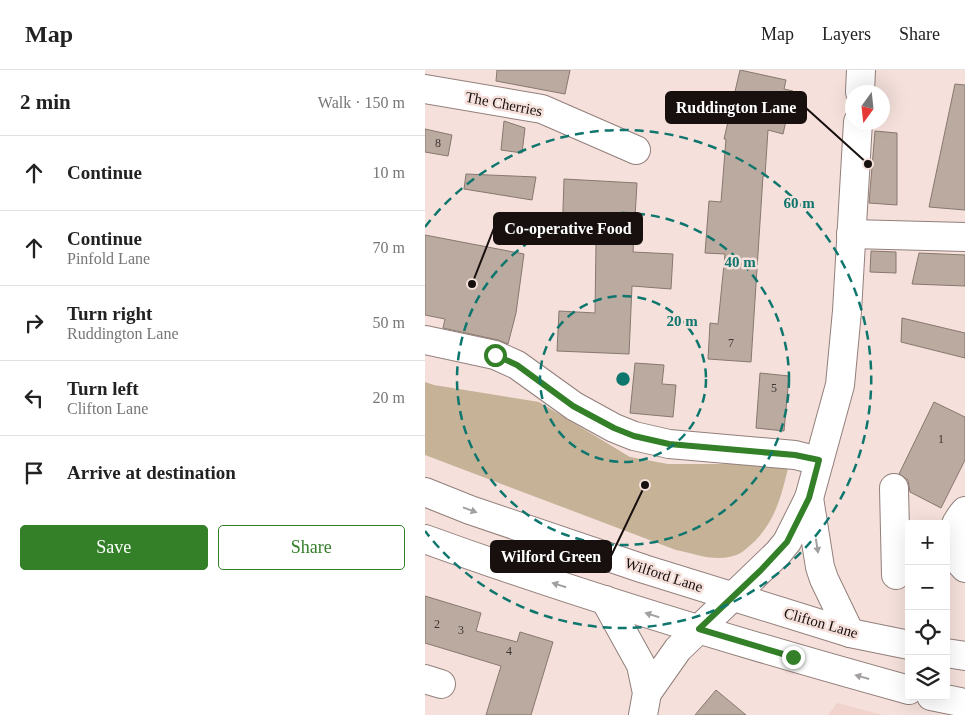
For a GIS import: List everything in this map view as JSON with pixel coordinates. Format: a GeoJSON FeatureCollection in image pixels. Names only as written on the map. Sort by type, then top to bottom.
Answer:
{"type":"FeatureCollection","features":[{"type":"Feature","properties":{"kind":"main road"},"geometry":{"type":"LineString","coordinates":[[860,85],[861,70]]}},
{"type":"Feature","properties":{"kind":"main road","name":"The Cherries"},"geometry":{"type":"LineString","coordinates":[[425,89],[542,109],[636,150]]}},
{"type":"Feature","properties":{"kind":"main road"},"geometry":{"type":"LineString","coordinates":[[645,704],[678,649],[761,570],[787,542],[809,498],[840,385],[858,130]]}},
{"type":"Feature","properties":{"kind":"main road"},"geometry":{"type":"LineString","coordinates":[[851,234],[965,237]]}},
{"type":"Feature","properties":{"kind":"main road"},"geometry":{"type":"LineString","coordinates":[[425,340],[495,355],[517,365],[573,406],[614,428],[634,436],[669,444],[795,455],[819,460]]}},
{"type":"Feature","properties":{"kind":"main road"},"geometry":{"type":"LineString","coordinates":[[894,488],[902,541],[896,575]]}},
{"type":"Feature","properties":{"kind":"main road","name":"Wilford Lane"},"geometry":{"type":"LineString","coordinates":[[425,492],[470,510],[733,597]]}},
{"type":"Feature","properties":{"kind":"main road"},"geometry":{"type":"LineString","coordinates":[[809,498],[820,567],[850,633]]}},
{"type":"Feature","properties":{"kind":"main road"},"geometry":{"type":"LineString","coordinates":[[950,536],[956,521],[965,511]]}},
{"type":"Feature","properties":{"kind":"main road"},"geometry":{"type":"LineString","coordinates":[[425,539],[605,600],[905,689]]}},
{"type":"Feature","properties":{"kind":"main road"},"geometry":{"type":"LineString","coordinates":[[950,540],[957,559],[965,568]]}},
{"type":"Feature","properties":{"kind":"main road","name":"Clifton Lane"},"geometry":{"type":"LineString","coordinates":[[733,597],[850,633],[905,644]]}},
{"type":"Feature","properties":{"kind":"main road"},"geometry":{"type":"LineString","coordinates":[[605,600],[641,665],[645,704]]}},
{"type":"Feature","properties":{"kind":"main road"},"geometry":{"type":"LineString","coordinates":[[950,654],[965,656]]}},
{"type":"Feature","properties":{"kind":"main road"},"geometry":{"type":"LineString","coordinates":[[950,700],[965,703]]}},
{"type":"Feature","properties":{"kind":"shaded area"},"geometry":{"type":"Polygon","coordinates":[[[425,382],[539,402],[630,457],[668,464],[789,464],[778,505],[769,523],[755,541],[740,553],[729,557],[716,558],[676,550],[425,455],[425,382]]]}},
{"type":"Feature","properties":{"kind":"shaded area"},"geometry":{"type":"Polygon","coordinates":[[[837,703],[883,715],[828,715],[837,703]]]}},
{"type":"Feature","properties":{"kind":"building"},"geometry":{"type":"Polygon","coordinates":[[[497,70],[570,70],[565,94],[496,81],[497,70]]]}},
{"type":"Feature","properties":{"kind":"building"},"geometry":{"type":"Polygon","coordinates":[[[740,70],[786,80],[784,89],[793,91],[783,134],[768,130],[765,176],[763,176],[751,362],[708,359],[710,323],[718,324],[725,254],[705,253],[709,201],[721,202],[726,139],[724,139],[740,70]]]}},
{"type":"Feature","properties":{"kind":"building"},"geometry":{"type":"Polygon","coordinates":[[[955,84],[965,85],[965,210],[929,207],[955,84]]]}},
{"type":"Feature","properties":{"kind":"building"},"geometry":{"type":"Polygon","coordinates":[[[504,121],[525,128],[522,153],[501,150],[504,121]]]}},
{"type":"Feature","properties":{"kind":"building"},"geometry":{"type":"Polygon","coordinates":[[[425,129],[452,135],[448,156],[425,152],[425,129]]]}},
{"type":"Feature","properties":{"kind":"building"},"geometry":{"type":"Polygon","coordinates":[[[875,131],[897,133],[897,205],[869,203],[875,131]]]}},
{"type":"Feature","properties":{"kind":"building"},"geometry":{"type":"Polygon","coordinates":[[[466,174],[536,177],[532,200],[464,189],[466,174]]]}},
{"type":"Feature","properties":{"kind":"building"},"geometry":{"type":"Polygon","coordinates":[[[564,179],[637,183],[633,252],[673,254],[671,289],[632,286],[629,354],[557,351],[559,311],[595,313],[596,242],[562,240],[564,179]]]}},
{"type":"Feature","properties":{"kind":"building"},"geometry":{"type":"Polygon","coordinates":[[[425,235],[524,254],[516,313],[508,344],[443,328],[445,319],[425,315],[425,235]]]}},
{"type":"Feature","properties":{"kind":"building"},"geometry":{"type":"Polygon","coordinates":[[[871,251],[896,252],[896,273],[870,272],[871,251]]]}},
{"type":"Feature","properties":{"kind":"building"},"geometry":{"type":"Polygon","coordinates":[[[919,253],[965,255],[965,286],[912,284],[919,253]]]}},
{"type":"Feature","properties":{"kind":"building"},"geometry":{"type":"Polygon","coordinates":[[[902,318],[965,333],[965,358],[901,342],[902,318]]]}},
{"type":"Feature","properties":{"kind":"building"},"geometry":{"type":"Polygon","coordinates":[[[635,363],[664,365],[662,384],[676,385],[673,417],[630,413],[635,363]]]}},
{"type":"Feature","properties":{"kind":"building"},"geometry":{"type":"Polygon","coordinates":[[[760,373],[789,376],[784,431],[756,428],[760,373]]]}},
{"type":"Feature","properties":{"kind":"building"},"geometry":{"type":"Polygon","coordinates":[[[934,402],[965,417],[965,460],[941,508],[910,492],[908,480],[899,474],[934,402]]]}},
{"type":"Feature","properties":{"kind":"building"},"geometry":{"type":"Polygon","coordinates":[[[425,596],[481,613],[476,631],[517,642],[520,632],[553,642],[531,715],[486,715],[501,666],[425,643],[425,596]]]}},
{"type":"Feature","properties":{"kind":"building"},"geometry":{"type":"Polygon","coordinates":[[[716,690],[746,715],[695,715],[716,690]]]}},
{"type":"Feature","properties":{"kind":"place","name":"Ruddington Lane"},"geometry":{"type":"Point","coordinates":[868,164]}},
{"type":"Feature","properties":{"kind":"place","name":"Co-operative Food"},"geometry":{"type":"Point","coordinates":[472,284]}},
{"type":"Feature","properties":{"kind":"place","name":"Wilford Green"},"geometry":{"type":"Point","coordinates":[645,485]}},
{"type":"Feature","properties":{"kind":"route"},"geometry":{"type":"LineString","coordinates":[[495,355],[517,365],[573,406],[614,428],[634,436],[669,444],[795,455],[819,460],[809,498],[787,542],[761,570],[699,629],[793,657]]}}]}
